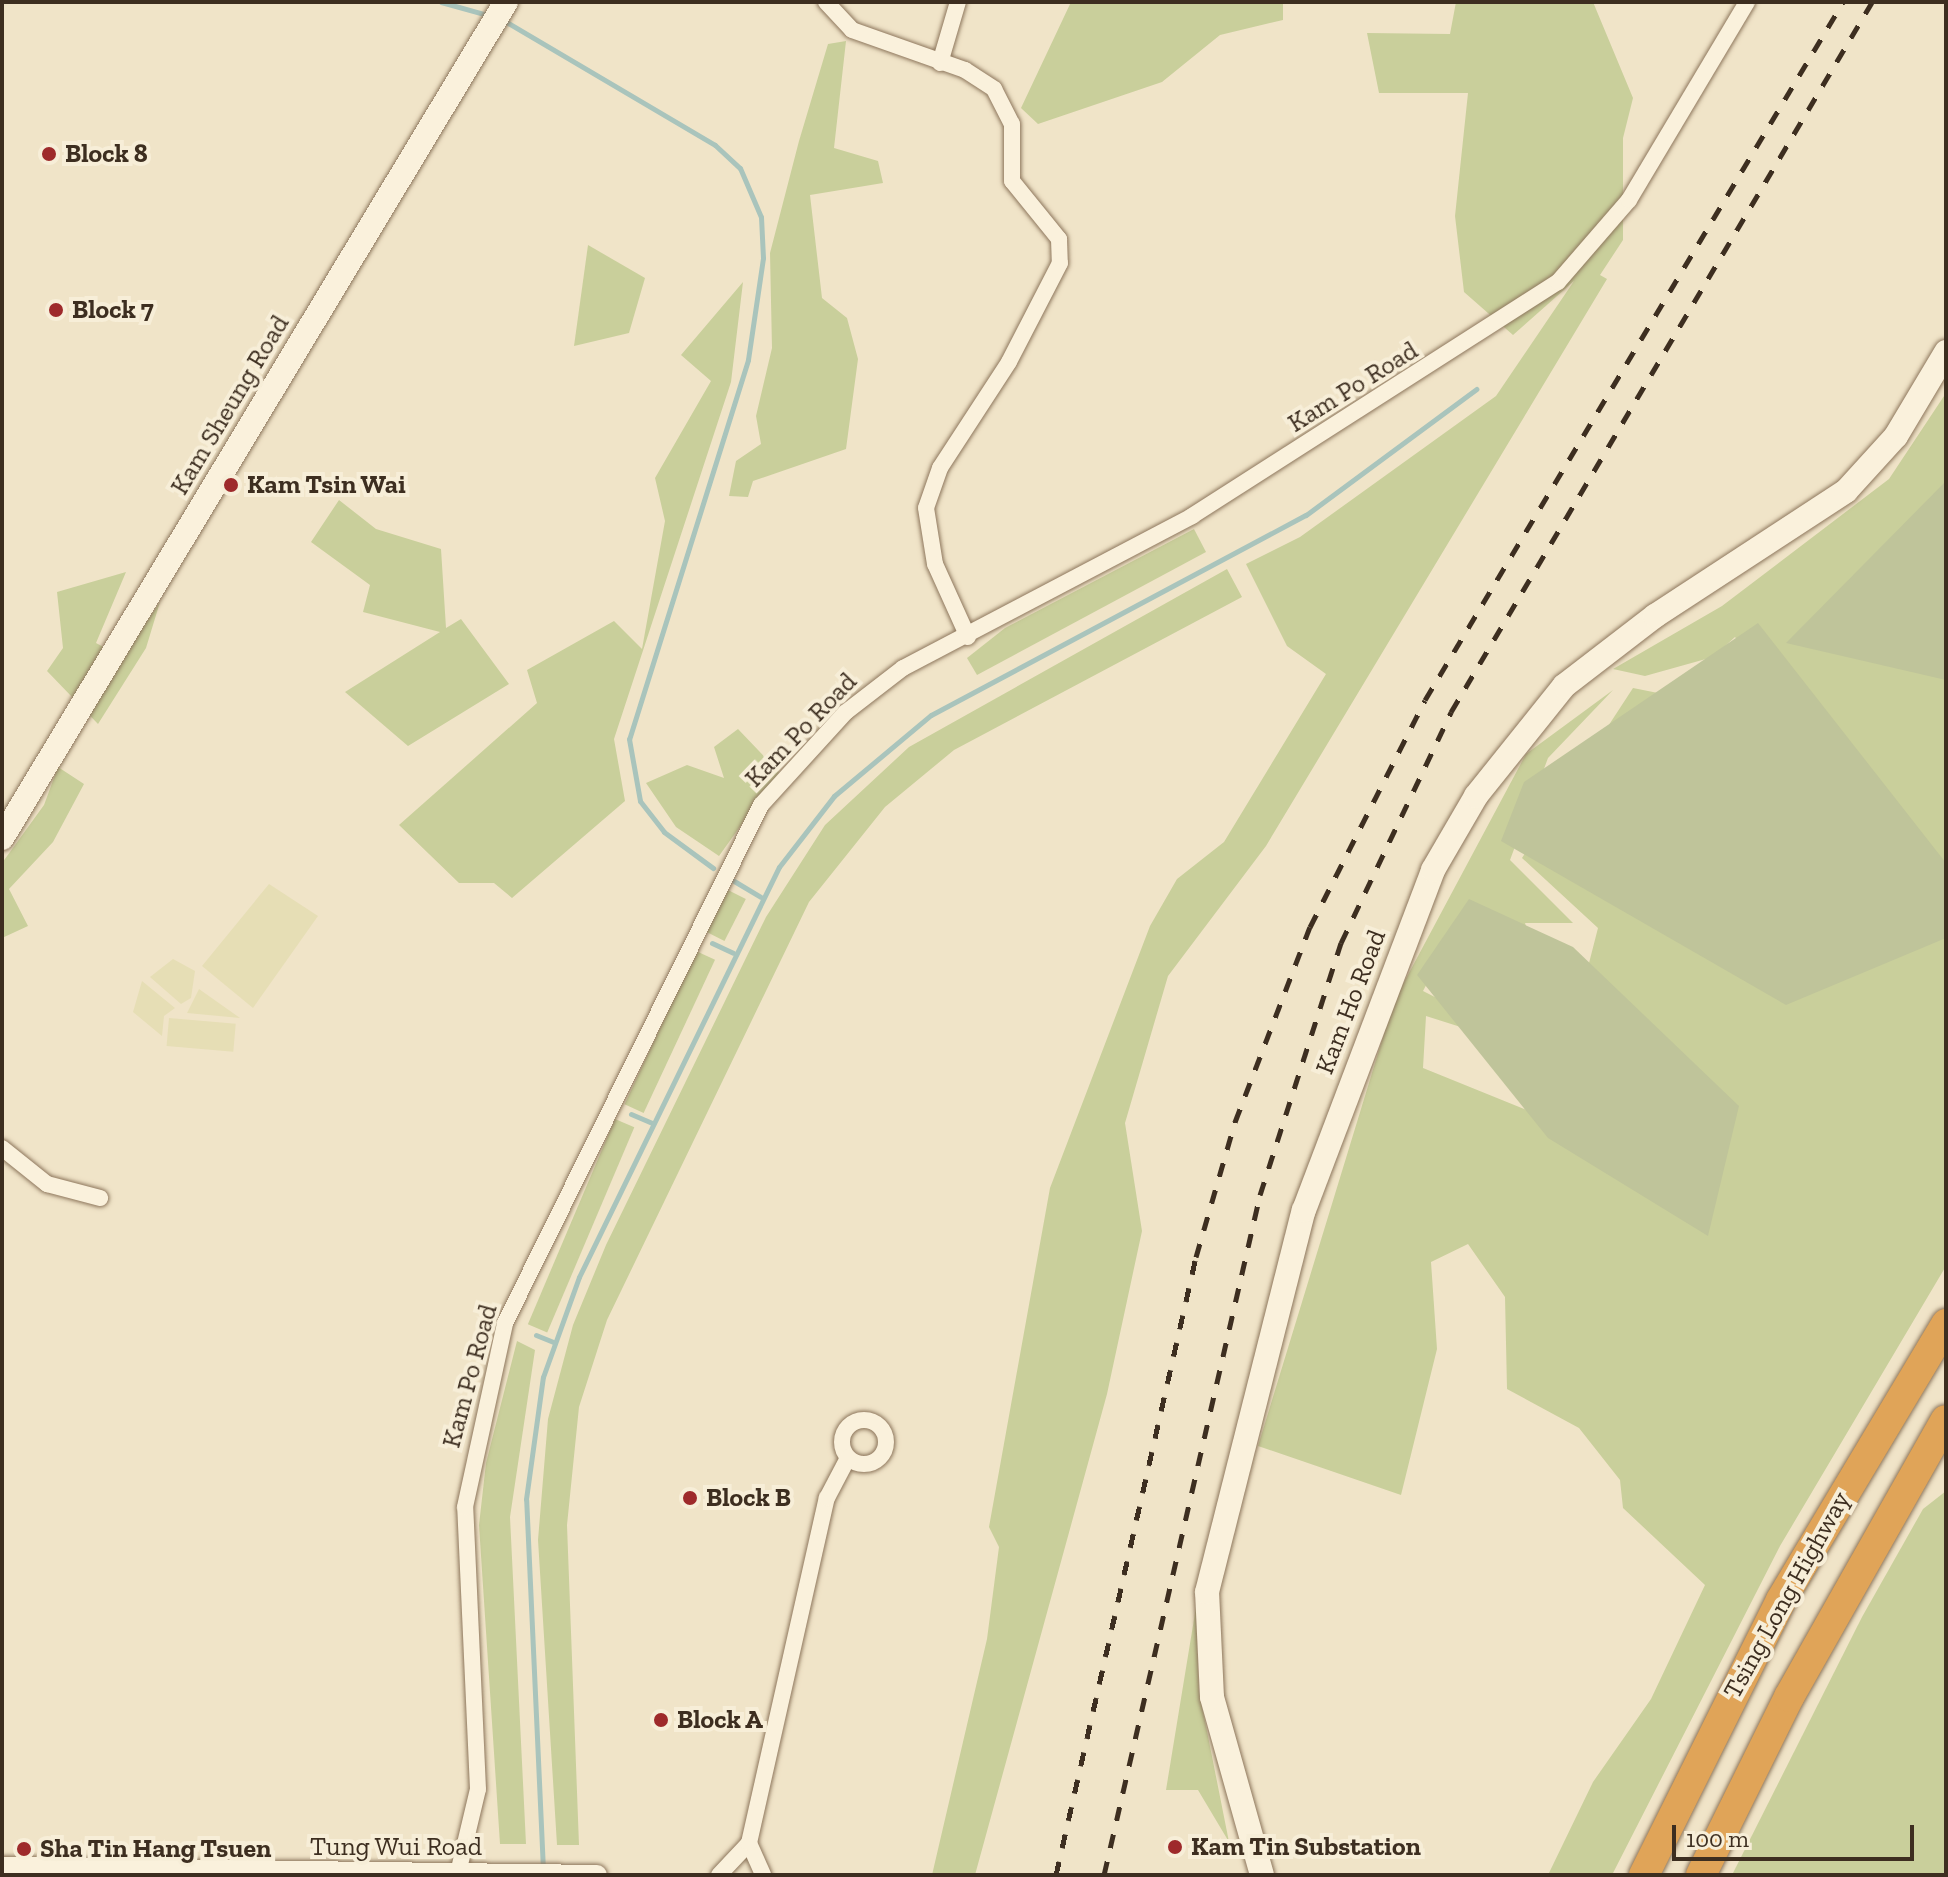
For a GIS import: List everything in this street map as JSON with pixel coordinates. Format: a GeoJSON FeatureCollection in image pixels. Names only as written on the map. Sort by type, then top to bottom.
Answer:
{"type":"FeatureCollection","features":[{"type":"Feature","properties":{"kind":"highway","name":"Tsing Long Highway"},"geometry":{"type":"LineString","coordinates":[[1644,1875],[1781,1600],[1946,1324]]}},
{"type":"Feature","properties":{"kind":"highway","name":"Tsing Long Highway"},"geometry":{"type":"LineString","coordinates":[[1701,1875],[1796,1683],[1946,1420]]}},
{"type":"Feature","properties":{"kind":"main road","name":"Kam Sheung Road"},"geometry":{"type":"LineString","coordinates":[[4,830],[506,2]]}},
{"type":"Feature","properties":{"kind":"main road","name":"Kam Ho Road"},"geometry":{"type":"LineString","coordinates":[[1262,1875],[1212,1697],[1207,1592],[1304,1210],[1428,882],[1476,796],[1564,686],[1655,616],[1846,491],[1896,436],[1946,352]]}},
{"type":"Feature","properties":{"kind":"street"},"geometry":{"type":"LineString","coordinates":[[826,2],[852,30],[979,78],[1004,101],[1012,124],[1012,181],[1055,229],[1061,251],[1009,362],[928,500],[929,544],[968,637]]}},
{"type":"Feature","properties":{"kind":"street"},"geometry":{"type":"LineString","coordinates":[[940,63],[958,2]]}},
{"type":"Feature","properties":{"kind":"street","name":"Kam Po Road"},"geometry":{"type":"LineString","coordinates":[[465,1873],[478,1789],[465,1507],[505,1323],[761,805],[872,689],[1192,516],[1558,282],[1629,200],[1747,2]]}},
{"type":"Feature","properties":{"kind":"street"},"geometry":{"type":"LineString","coordinates":[[2,1148],[47,1184],[100,1198]]}},
{"type":"Feature","properties":{"kind":"street"},"geometry":{"type":"LineString","coordinates":[[719,1875],[749,1843],[827,1498],[848,1458]]}},
{"type":"Feature","properties":{"kind":"street"},"geometry":{"type":"LineString","coordinates":[[749,1843],[763,1875]]}},
{"type":"Feature","properties":{"kind":"street","name":"Tung Wui Road"},"geometry":{"type":"LineString","coordinates":[[2,1867],[597,1875]]}},
{"type":"Feature","properties":{"kind":"shaded area"},"geometry":{"type":"Polygon","coordinates":[[[269,884],[318,916],[253,1008],[202,966],[269,884]]]}},
{"type":"Feature","properties":{"kind":"shaded area"},"geometry":{"type":"Polygon","coordinates":[[[173,959],[195,971],[191,998],[181,1004],[150,977],[173,959]]]}},
{"type":"Feature","properties":{"kind":"shaded area"},"geometry":{"type":"Polygon","coordinates":[[[142,981],[175,1008],[164,1016],[162,1036],[133,1012],[142,981]]]}},
{"type":"Feature","properties":{"kind":"shaded area"},"geometry":{"type":"Polygon","coordinates":[[[199,989],[240,1018],[187,1013],[199,989]]]}},
{"type":"Feature","properties":{"kind":"shaded area"},"geometry":{"type":"Polygon","coordinates":[[[169,1018],[236,1024],[233,1052],[167,1046],[169,1018]]]}},
{"type":"Feature","properties":{"kind":"green space"},"geometry":{"type":"Polygon","coordinates":[[[1071,2],[1283,2],[1283,20],[1220,35],[1162,82],[1038,124],[1021,108],[1071,2]]]}},
{"type":"Feature","properties":{"kind":"green space"},"geometry":{"type":"Polygon","coordinates":[[[1456,2],[1593,2],[1633,98],[1623,138],[1623,240],[1600,275],[1607,279],[1266,846],[1168,976],[1125,1123],[1142,1231],[1107,1394],[975,1875],[932,1875],[987,1639],[999,1547],[989,1527],[1050,1188],[1150,926],[1177,879],[1224,842],[1326,674],[1287,646],[1246,564],[1300,537],[1496,396],[1574,281],[1513,335],[1464,292],[1455,216],[1468,93],[1379,93],[1367,33],[1450,34],[1456,2]]]}},
{"type":"Feature","properties":{"kind":"green space"},"geometry":{"type":"Polygon","coordinates":[[[846,41],[834,148],[878,161],[883,183],[810,195],[822,298],[847,318],[858,359],[846,449],[753,481],[748,497],[729,496],[736,461],[761,444],[756,416],[772,348],[770,253],[828,44],[846,41]]]}},
{"type":"Feature","properties":{"kind":"green space"},"geometry":{"type":"Polygon","coordinates":[[[588,245],[645,278],[629,333],[574,346],[588,245]]]}},
{"type":"Feature","properties":{"kind":"green space"},"geometry":{"type":"Polygon","coordinates":[[[743,282],[731,382],[614,739],[625,801],[512,898],[494,883],[459,883],[399,825],[537,703],[527,670],[614,621],[642,649],[665,521],[655,478],[711,381],[681,355],[743,282]]]}},
{"type":"Feature","properties":{"kind":"green space"},"geometry":{"type":"Polygon","coordinates":[[[1946,393],[1946,1266],[1780,1546],[1612,1875],[1548,1875],[1593,1782],[1651,1699],[1705,1585],[1623,1508],[1620,1480],[1579,1428],[1507,1389],[1505,1297],[1468,1244],[1431,1262],[1437,1349],[1401,1495],[1258,1446],[1394,1001],[1526,754],[1613,690],[1548,758],[1510,860],[1573,923],[1525,923],[1550,999],[1440,959],[1423,991],[1549,1055],[1426,1016],[1423,1068],[1549,1119],[1598,928],[1522,858],[1633,688],[1678,697],[1751,659],[1735,637],[1713,657],[1645,676],[1613,669],[1722,606],[1889,479],[1946,393]]]}},
{"type":"Feature","properties":{"kind":"green space"},"geometry":{"type":"Polygon","coordinates":[[[1946,481],[1946,680],[1786,643],[1946,481]]]}},
{"type":"Feature","properties":{"kind":"green space"},"geometry":{"type":"Polygon","coordinates":[[[339,500],[376,529],[441,549],[446,628],[461,619],[509,684],[408,746],[345,692],[440,632],[363,612],[370,585],[311,542],[339,500]]]}},
{"type":"Feature","properties":{"kind":"green space"},"geometry":{"type":"Polygon","coordinates":[[[1194,529],[1206,552],[977,675],[967,658],[1005,628],[1194,529]]]}},
{"type":"Feature","properties":{"kind":"green space"},"geometry":{"type":"Polygon","coordinates":[[[1227,569],[1242,597],[954,750],[885,807],[809,902],[607,1320],[579,1407],[567,1525],[579,1845],[557,1845],[538,1540],[548,1419],[573,1325],[606,1245],[766,917],[825,825],[909,747],[1227,569]]]}},
{"type":"Feature","properties":{"kind":"green space"},"geometry":{"type":"Polygon","coordinates":[[[126,572],[96,643],[122,657],[160,602],[146,648],[98,724],[47,671],[63,648],[57,592],[126,572]]]}},
{"type":"Feature","properties":{"kind":"green space"},"geometry":{"type":"Polygon","coordinates":[[[1758,623],[1946,863],[1946,938],[1786,1005],[1501,841],[1524,782],[1758,623]]]}},
{"type":"Feature","properties":{"kind":"green space"},"geometry":{"type":"Polygon","coordinates":[[[738,729],[779,772],[719,856],[676,827],[646,783],[687,765],[724,778],[714,747],[738,729]]]}},
{"type":"Feature","properties":{"kind":"green space"},"geometry":{"type":"Polygon","coordinates":[[[58,767],[84,784],[53,842],[9,889],[28,926],[2,938],[2,863],[44,805],[58,767]]]}},
{"type":"Feature","properties":{"kind":"green space"},"geometry":{"type":"Polygon","coordinates":[[[728,890],[746,899],[724,941],[707,932],[728,890]]]}},
{"type":"Feature","properties":{"kind":"green space"},"geometry":{"type":"Polygon","coordinates":[[[1469,899],[1573,947],[1739,1106],[1708,1236],[1548,1138],[1417,975],[1469,899]]]}},
{"type":"Feature","properties":{"kind":"green space"},"geometry":{"type":"Polygon","coordinates":[[[696,951],[715,960],[644,1113],[625,1104],[696,951]]]}},
{"type":"Feature","properties":{"kind":"green space"},"geometry":{"type":"Polygon","coordinates":[[[615,1119],[634,1127],[547,1332],[528,1324],[615,1119]]]}},
{"type":"Feature","properties":{"kind":"green space"},"geometry":{"type":"Polygon","coordinates":[[[517,1341],[535,1350],[510,1517],[526,1844],[500,1844],[479,1525],[486,1463],[517,1341]]]}},
{"type":"Feature","properties":{"kind":"green space"},"geometry":{"type":"Polygon","coordinates":[[[1946,1491],[1946,1875],[1732,1875],[1862,1617],[1923,1509],[1946,1491]]]}},
{"type":"Feature","properties":{"kind":"green space"},"geometry":{"type":"Polygon","coordinates":[[[1196,1607],[1199,1691],[1229,1842],[1198,1790],[1166,1790],[1196,1607]]]}},
{"type":"Feature","properties":{"kind":"waterway"},"geometry":{"type":"LineString","coordinates":[[441,2],[484,14]]}},
{"type":"Feature","properties":{"kind":"waterway"},"geometry":{"type":"LineString","coordinates":[[508,23],[715,145],[740,168],[761,217],[763,258],[748,360],[629,739],[640,801],[664,832],[713,868]]}},
{"type":"Feature","properties":{"kind":"waterway"},"geometry":{"type":"LineString","coordinates":[[543,1870],[526,1499],[543,1377],[579,1277],[779,867],[834,796],[931,715],[1306,515],[1476,389]]}},
{"type":"Feature","properties":{"kind":"waterway"},"geometry":{"type":"LineString","coordinates":[[734,881],[761,897]]}},
{"type":"Feature","properties":{"kind":"waterway"},"geometry":{"type":"LineString","coordinates":[[712,943],[733,953]]}},
{"type":"Feature","properties":{"kind":"waterway"},"geometry":{"type":"LineString","coordinates":[[631,1114],[652,1123]]}},
{"type":"Feature","properties":{"kind":"waterway"},"geometry":{"type":"LineString","coordinates":[[536,1335],[553,1342]]}},
{"type":"Feature","properties":{"kind":"railway"},"geometry":{"type":"LineString","coordinates":[[1056,1875],[1196,1257],[1235,1122],[1310,927],[1425,700],[1843,2]]}},
{"type":"Feature","properties":{"kind":"railway"},"geometry":{"type":"LineString","coordinates":[[1104,1875],[1260,1195],[1341,943],[1451,712],[1872,2]]}},
{"type":"Feature","properties":{"kind":"place","name":"Block 8"},"geometry":{"type":"Point","coordinates":[49,154]}},
{"type":"Feature","properties":{"kind":"place","name":"Block 7"},"geometry":{"type":"Point","coordinates":[56,310]}},
{"type":"Feature","properties":{"kind":"place","name":"Kam Tsin Wai"},"geometry":{"type":"Point","coordinates":[231,485]}},
{"type":"Feature","properties":{"kind":"place","name":"Block B"},"geometry":{"type":"Point","coordinates":[690,1498]}},
{"type":"Feature","properties":{"kind":"place","name":"Block A"},"geometry":{"type":"Point","coordinates":[661,1720]}},
{"type":"Feature","properties":{"kind":"place","name":"Kam Tin Substation"},"geometry":{"type":"Point","coordinates":[1175,1847]}},
{"type":"Feature","properties":{"kind":"place","name":"Sha Tin Hang Tsuen"},"geometry":{"type":"Point","coordinates":[24,1849]}}]}
